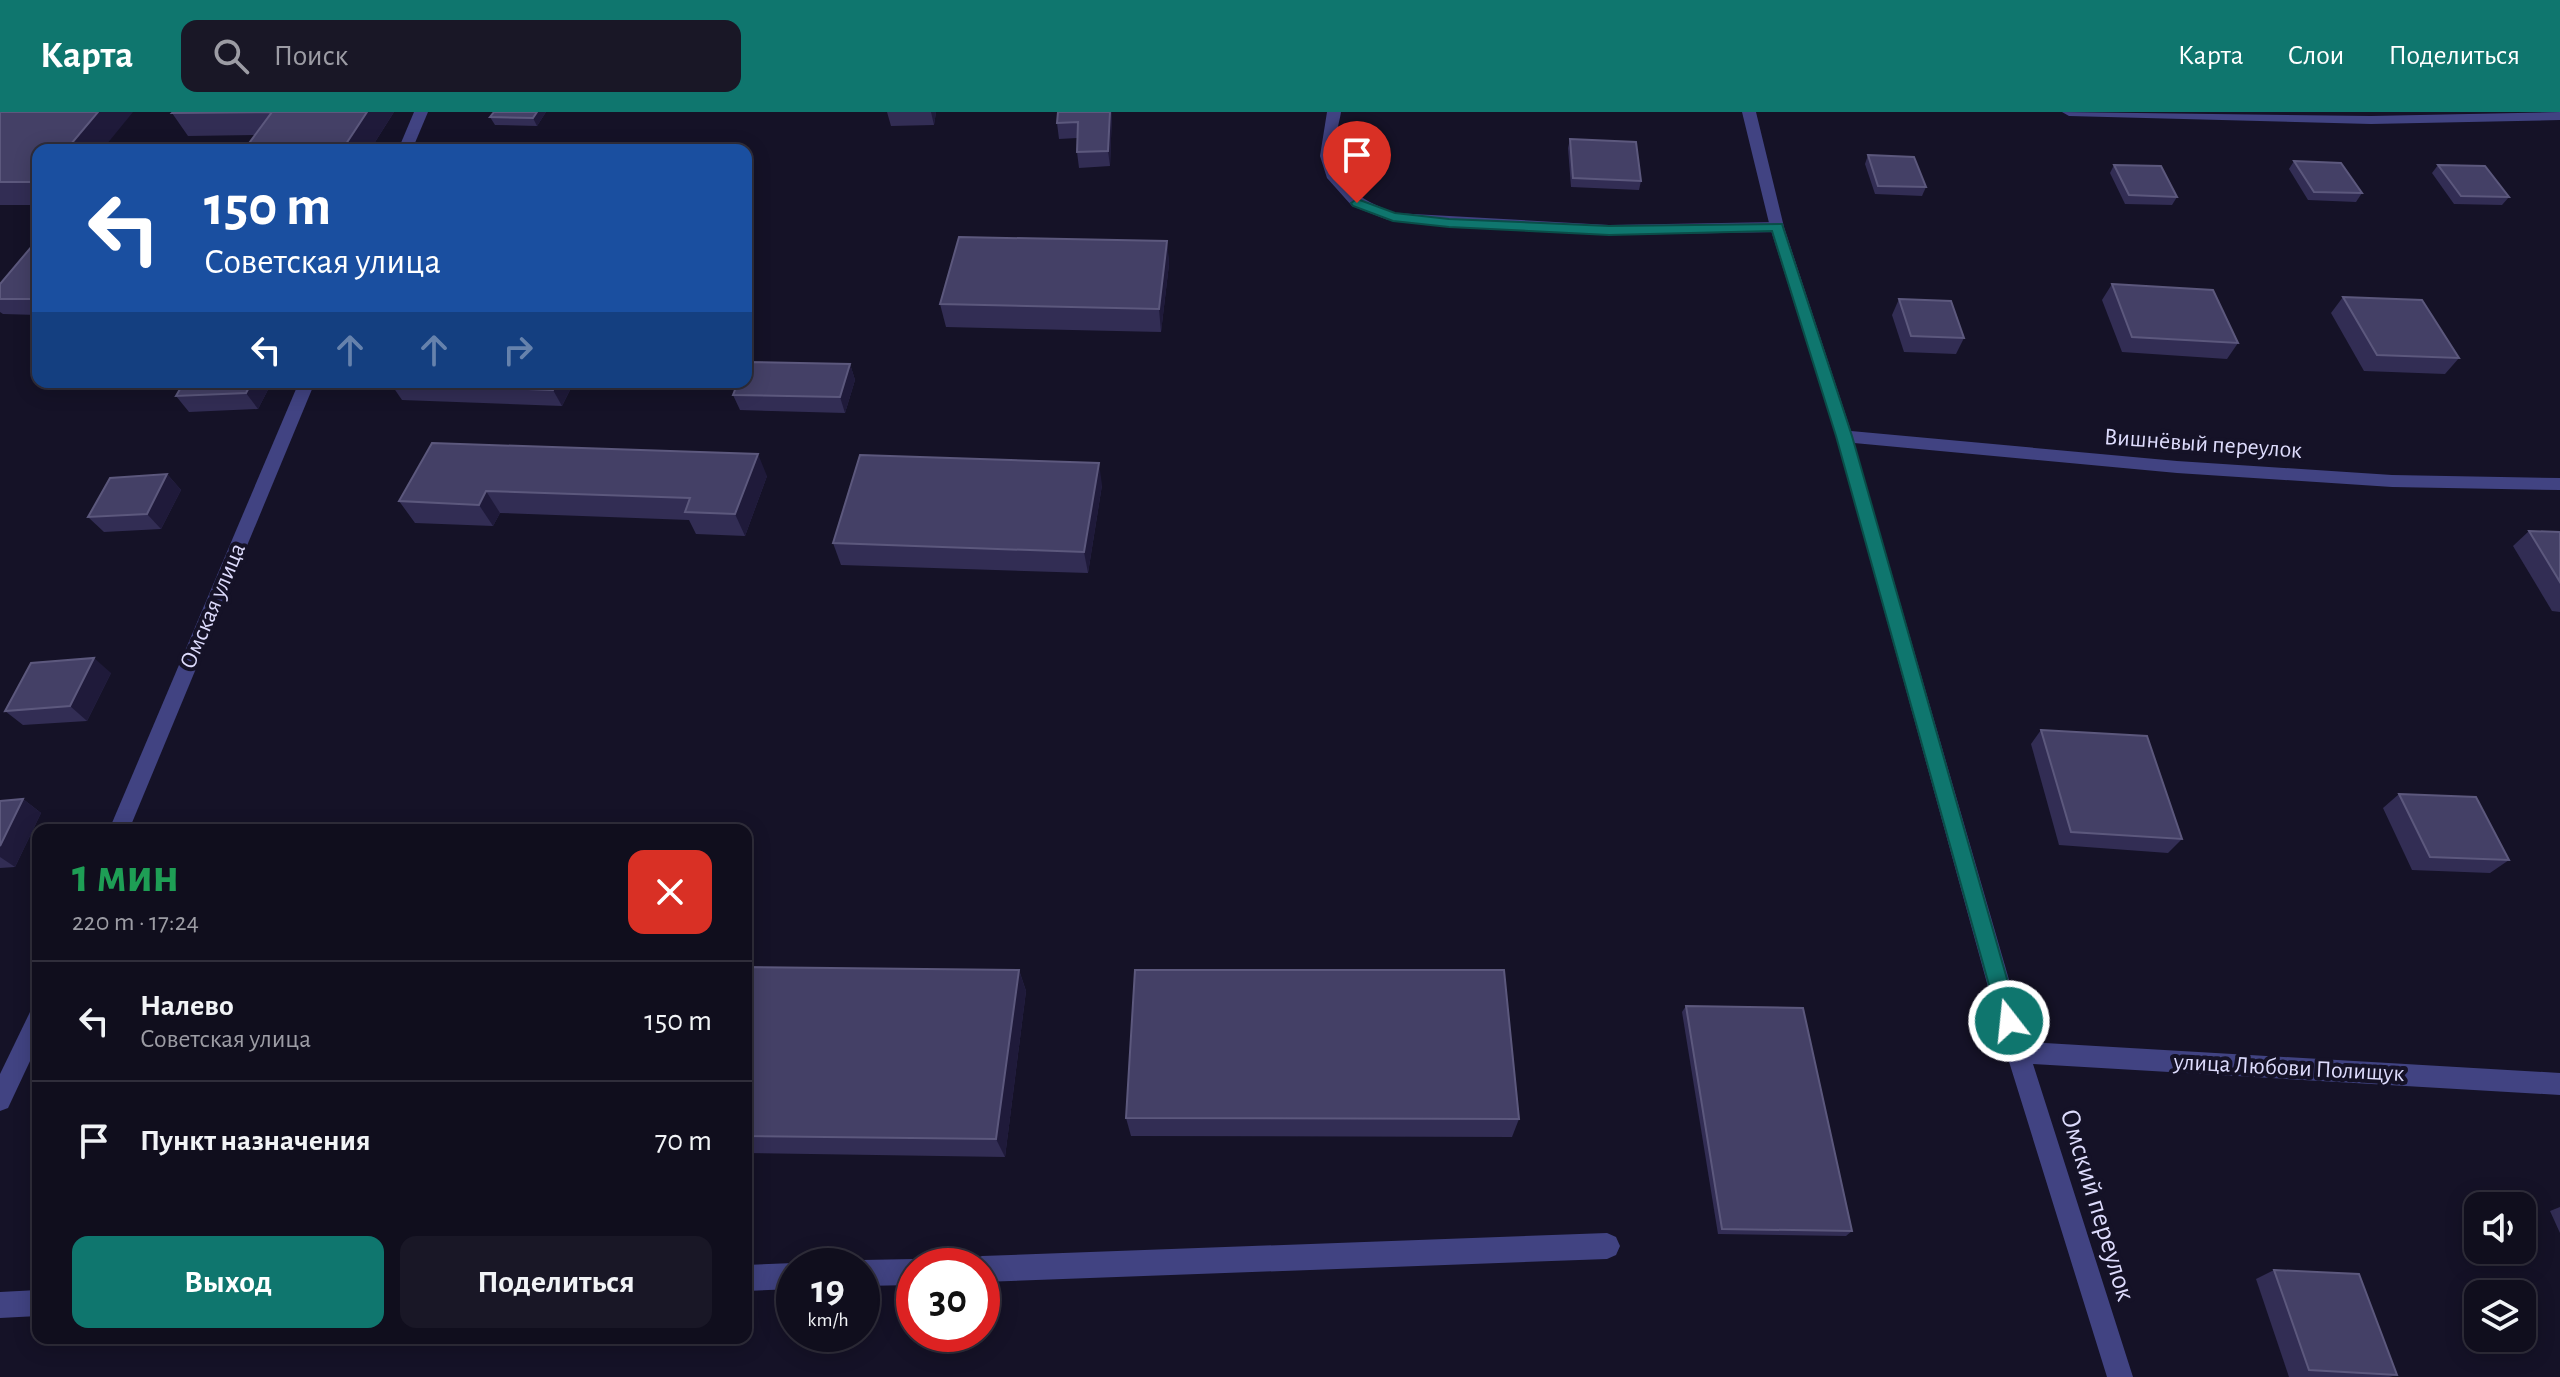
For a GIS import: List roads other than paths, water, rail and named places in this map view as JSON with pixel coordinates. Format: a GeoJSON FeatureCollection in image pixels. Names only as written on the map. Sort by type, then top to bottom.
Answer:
{"type":"FeatureCollection","features":[{"type":"Feature","properties":{"kind":"street"},"geometry":{"type":"LineString","coordinates":[[408,144],[421,112]]}},
{"type":"Feature","properties":{"kind":"street"},"geometry":{"type":"LineString","coordinates":[[1334,112],[1327,156],[1334,178],[1357,203],[1393,217],[1449,223],[1609,230],[1777,227]]}},
{"type":"Feature","properties":{"kind":"street","name":"Омский переулок"},"geometry":{"type":"LineString","coordinates":[[1749,112],[1777,227],[1844,436],[2018,1052],[2120,1377]]}},
{"type":"Feature","properties":{"kind":"street"},"geometry":{"type":"LineString","coordinates":[[2069,112],[2371,120],[2560,116]]}},
{"type":"Feature","properties":{"kind":"street","name":"Омская улица"},"geometry":{"type":"LineString","coordinates":[[122,824],[304,388]]}},
{"type":"Feature","properties":{"kind":"street","name":"Вишнёвый переулок"},"geometry":{"type":"LineString","coordinates":[[1844,436],[2177,467],[2392,481],[2560,484]]}},
{"type":"Feature","properties":{"kind":"street"},"geometry":{"type":"LineString","coordinates":[[0,1100],[32,1032]]}},
{"type":"Feature","properties":{"kind":"street","name":"улица Любови Полищук"},"geometry":{"type":"LineString","coordinates":[[2018,1052],[2560,1084]]}},
{"type":"Feature","properties":{"kind":"street"},"geometry":{"type":"LineString","coordinates":[[1000,1268],[1607,1246]]}},
{"type":"Feature","properties":{"kind":"street"},"geometry":{"type":"LineString","coordinates":[[752,1278],[776,1277]]}},
{"type":"Feature","properties":{"kind":"street"},"geometry":{"type":"LineString","coordinates":[[0,1305],[32,1303]]}}]}
